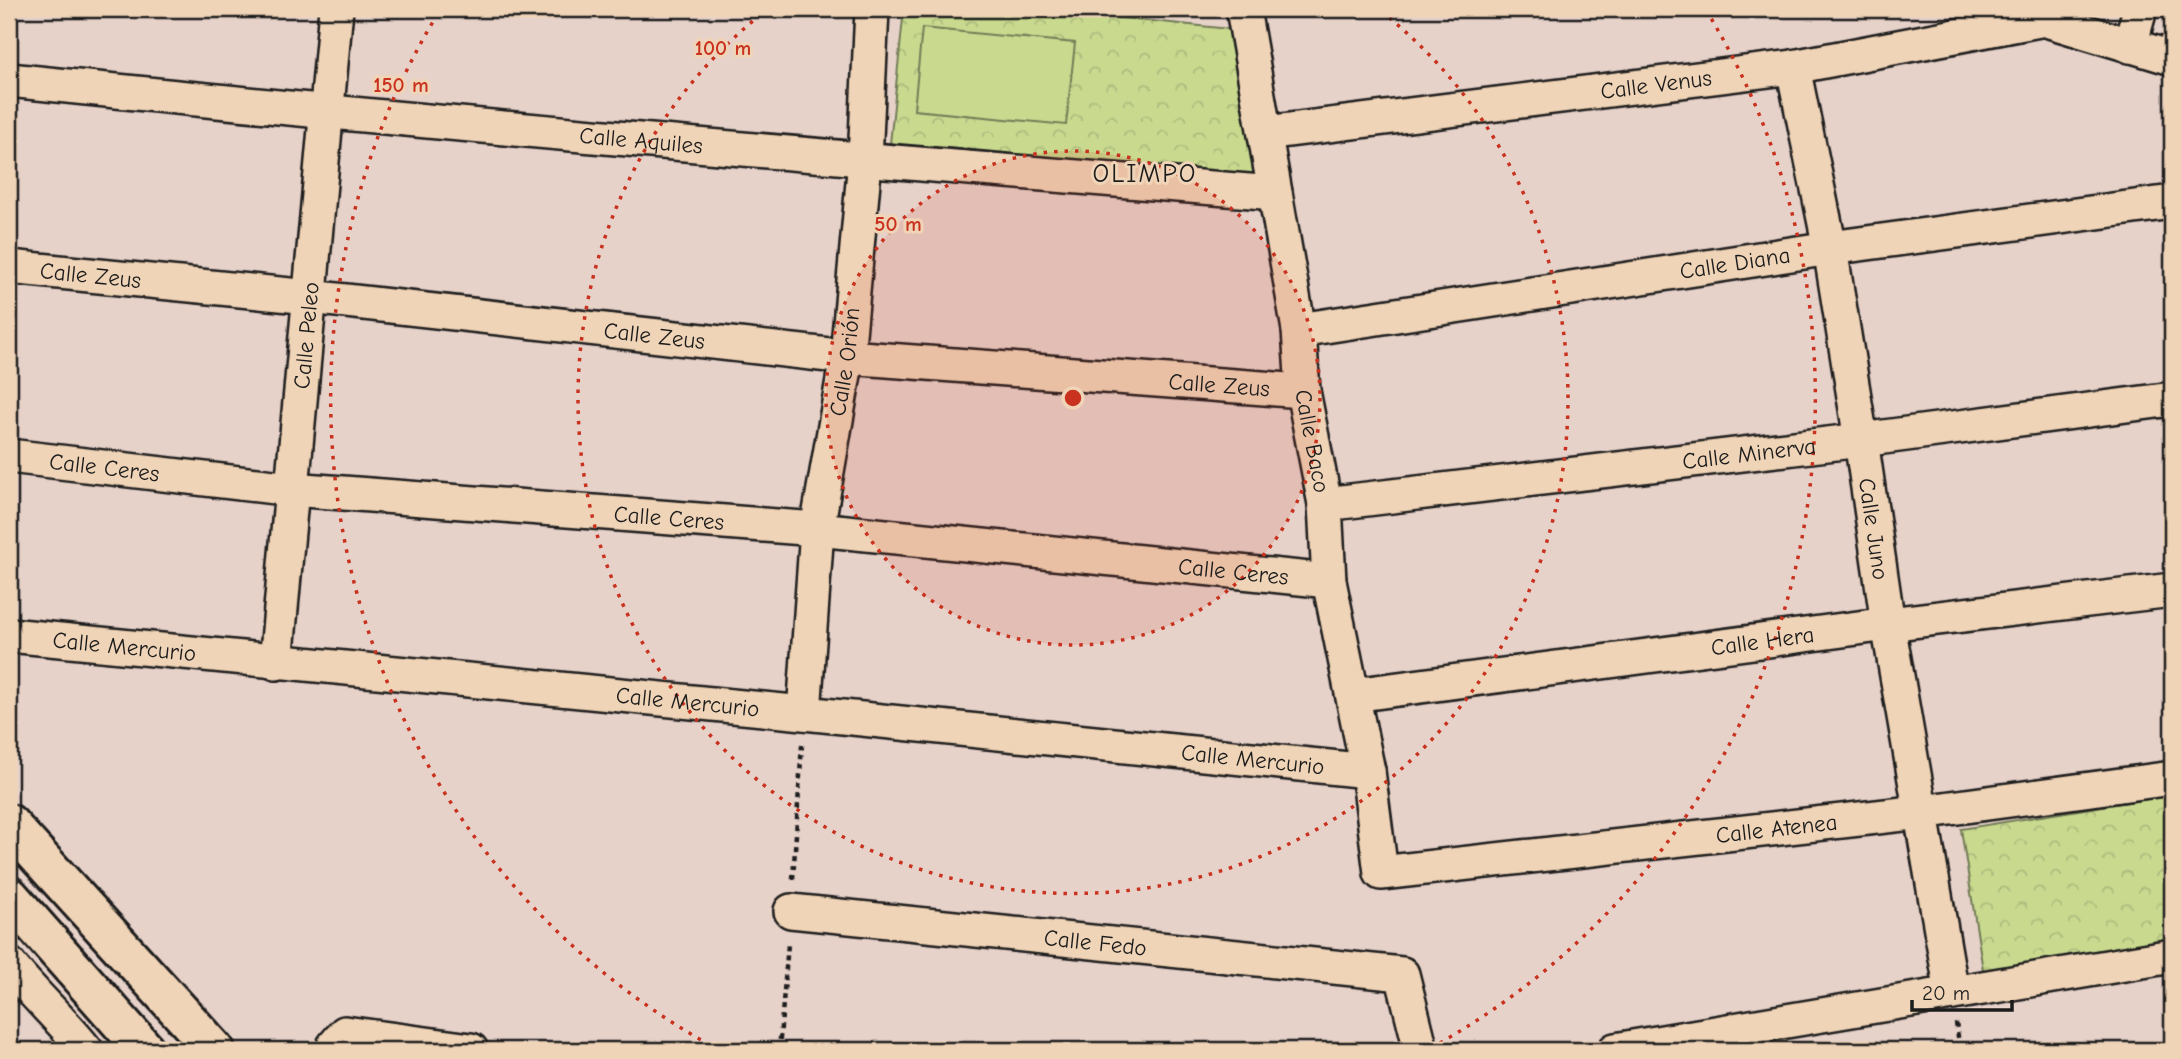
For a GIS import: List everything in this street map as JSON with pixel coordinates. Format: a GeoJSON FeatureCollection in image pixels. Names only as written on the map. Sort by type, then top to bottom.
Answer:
{"type":"FeatureCollection","features":[{"type":"Feature","properties":{"kind":"main road"},"geometry":{"type":"LineString","coordinates":[[9,824],[215,1050]]}},
{"type":"Feature","properties":{"kind":"main road"},"geometry":{"type":"LineString","coordinates":[[9,898],[145,1050]]}},
{"type":"Feature","properties":{"kind":"street","name":"Calle Peleo"},"geometry":{"type":"LineString","coordinates":[[276,663],[336,9]]}},
{"type":"Feature","properties":{"kind":"street","name":"Calle Orión"},"geometry":{"type":"LineString","coordinates":[[804,713],[817,529],[847,357],[865,160],[872,9]]}},
{"type":"Feature","properties":{"kind":"street","name":"Calle Baco"},"geometry":{"type":"LineString","coordinates":[[1243,9],[1299,330],[1303,391],[1325,504],[1329,581],[1368,771],[1381,873]]}},
{"type":"Feature","properties":{"kind":"street"},"geometry":{"type":"LineString","coordinates":[[2011,9],[2172,58]]}},
{"type":"Feature","properties":{"kind":"street"},"geometry":{"type":"LineString","coordinates":[[2130,46],[2140,9]]}},
{"type":"Feature","properties":{"kind":"street","name":"Calle Venus"},"geometry":{"type":"LineString","coordinates":[[1265,133],[1793,67],[2045,19]]}},
{"type":"Feature","properties":{"kind":"street","name":"Calle Juno"},"geometry":{"type":"LineString","coordinates":[[1793,67],[1830,248],[1888,624],[1952,993]]}},
{"type":"Feature","properties":{"kind":"street","name":"Calle Aquiles"},"geometry":{"type":"LineString","coordinates":[[9,80],[326,113],[1275,193]]}},
{"type":"Feature","properties":{"kind":"street","name":"Calle Diana"},"geometry":{"type":"LineString","coordinates":[[1299,330],[1830,248],[2172,202]]}},
{"type":"Feature","properties":{"kind":"street","name":"Calle Zeus"},"geometry":{"type":"LineString","coordinates":[[9,267],[310,297],[847,357],[1303,391]]}},
{"type":"Feature","properties":{"kind":"street","name":"Calle Minerva"},"geometry":{"type":"LineString","coordinates":[[1325,504],[1861,440],[2172,399]]}},
{"type":"Feature","properties":{"kind":"street","name":"Calle Ceres"},"geometry":{"type":"LineString","coordinates":[[9,456],[291,489],[817,529],[1329,581]]}},
{"type":"Feature","properties":{"kind":"street","name":"Calle Hera"},"geometry":{"type":"LineString","coordinates":[[1353,695],[1888,624],[2172,590]]}},
{"type":"Feature","properties":{"kind":"street","name":"Calle Mercurio"},"geometry":{"type":"LineString","coordinates":[[9,635],[1368,771]]}},
{"type":"Feature","properties":{"kind":"street","name":"Calle Atenea"},"geometry":{"type":"LineString","coordinates":[[1381,873],[1921,812],[2172,778]]}},
{"type":"Feature","properties":{"kind":"street","name":"Calle Fedo"},"geometry":{"type":"LineString","coordinates":[[791,911],[1402,974],[1421,1050]]}},
{"type":"Feature","properties":{"kind":"street"},"geometry":{"type":"LineString","coordinates":[[1615,1050],[2172,956]]}},
{"type":"Feature","properties":{"kind":"street"},"geometry":{"type":"LineString","coordinates":[[9,964],[86,1050]]}},
{"type":"Feature","properties":{"kind":"street"},"geometry":{"type":"LineString","coordinates":[[334,1048],[345,1033],[471,1050]]}},
{"type":"Feature","properties":{"kind":"green space"},"geometry":{"type":"Polygon","coordinates":[[[904,9],[1035,9],[1229,29],[1259,182],[890,144],[904,9]]]}},
{"type":"Feature","properties":{"kind":"green space"},"geometry":{"type":"Polygon","coordinates":[[[922,28],[1075,43],[1066,125],[914,110],[922,28]]]}},
{"type":"Feature","properties":{"kind":"green space"},"geometry":{"type":"Polygon","coordinates":[[[2172,795],[2172,940],[1983,970],[1961,829],[2172,795]]]}},
{"type":"Feature","properties":{"kind":"district","name":"OLIMPO"},"geometry":{"type":"Point","coordinates":[1145,173]}}]}
